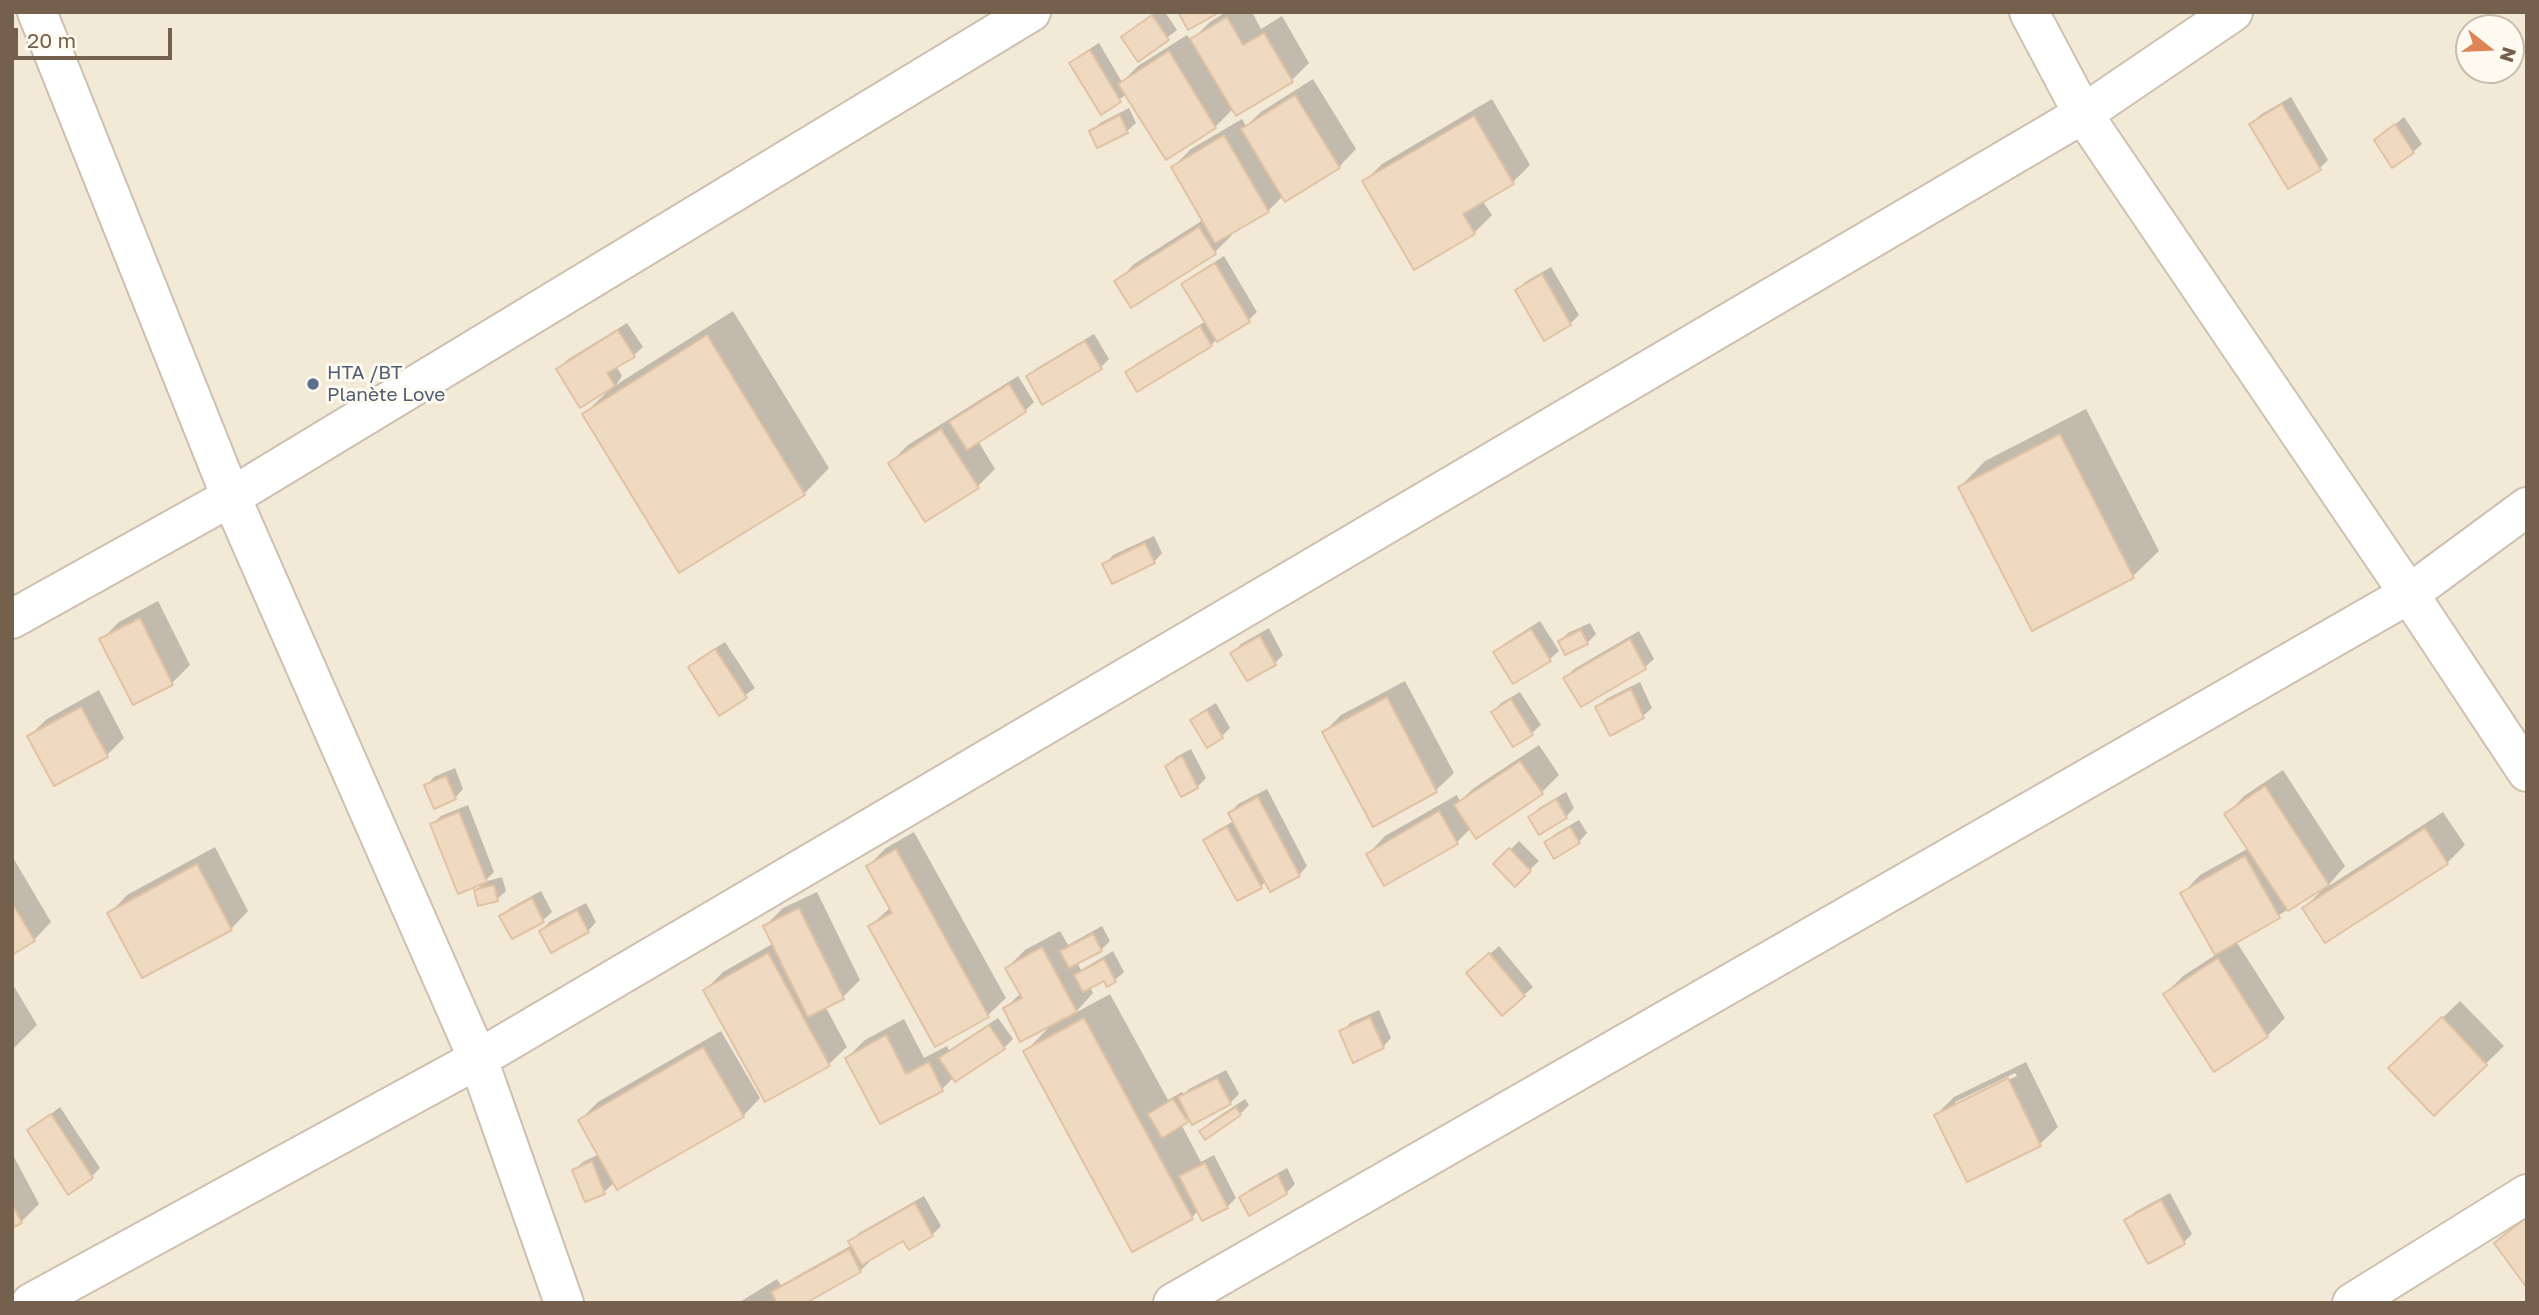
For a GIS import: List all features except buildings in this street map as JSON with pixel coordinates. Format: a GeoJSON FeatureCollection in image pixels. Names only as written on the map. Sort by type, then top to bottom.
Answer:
{"type":"FeatureCollection","features":[{"type":"Feature","properties":{"kind":"street"},"geometry":{"type":"LineString","coordinates":[[37,12],[232,497],[478,1059],[564,1303]]}},
{"type":"Feature","properties":{"kind":"street"},"geometry":{"type":"LineString","coordinates":[[12,619],[232,497],[1031,12]]}},
{"type":"Feature","properties":{"kind":"street"},"geometry":{"type":"LineString","coordinates":[[2028,12],[2082,114],[2527,772]]}},
{"type":"Feature","properties":{"kind":"street"},"geometry":{"type":"LineString","coordinates":[[32,1303],[478,1059],[2082,114],[2233,12]]}},
{"type":"Feature","properties":{"kind":"street"},"geometry":{"type":"LineString","coordinates":[[1173,1303],[2409,594],[2527,507]]}},
{"type":"Feature","properties":{"kind":"street"},"geometry":{"type":"LineString","coordinates":[[2352,1303],[2527,1194]]}},
{"type":"Feature","properties":{"kind":"shaded area"},"geometry":{"type":"Polygon","coordinates":[[[12,12],[2527,12],[2527,1303],[12,1303],[12,12]]]}},
{"type":"Feature","properties":{"kind":"place","name":"HTA /BT Planète Love"},"geometry":{"type":"Point","coordinates":[313,384]}}]}
